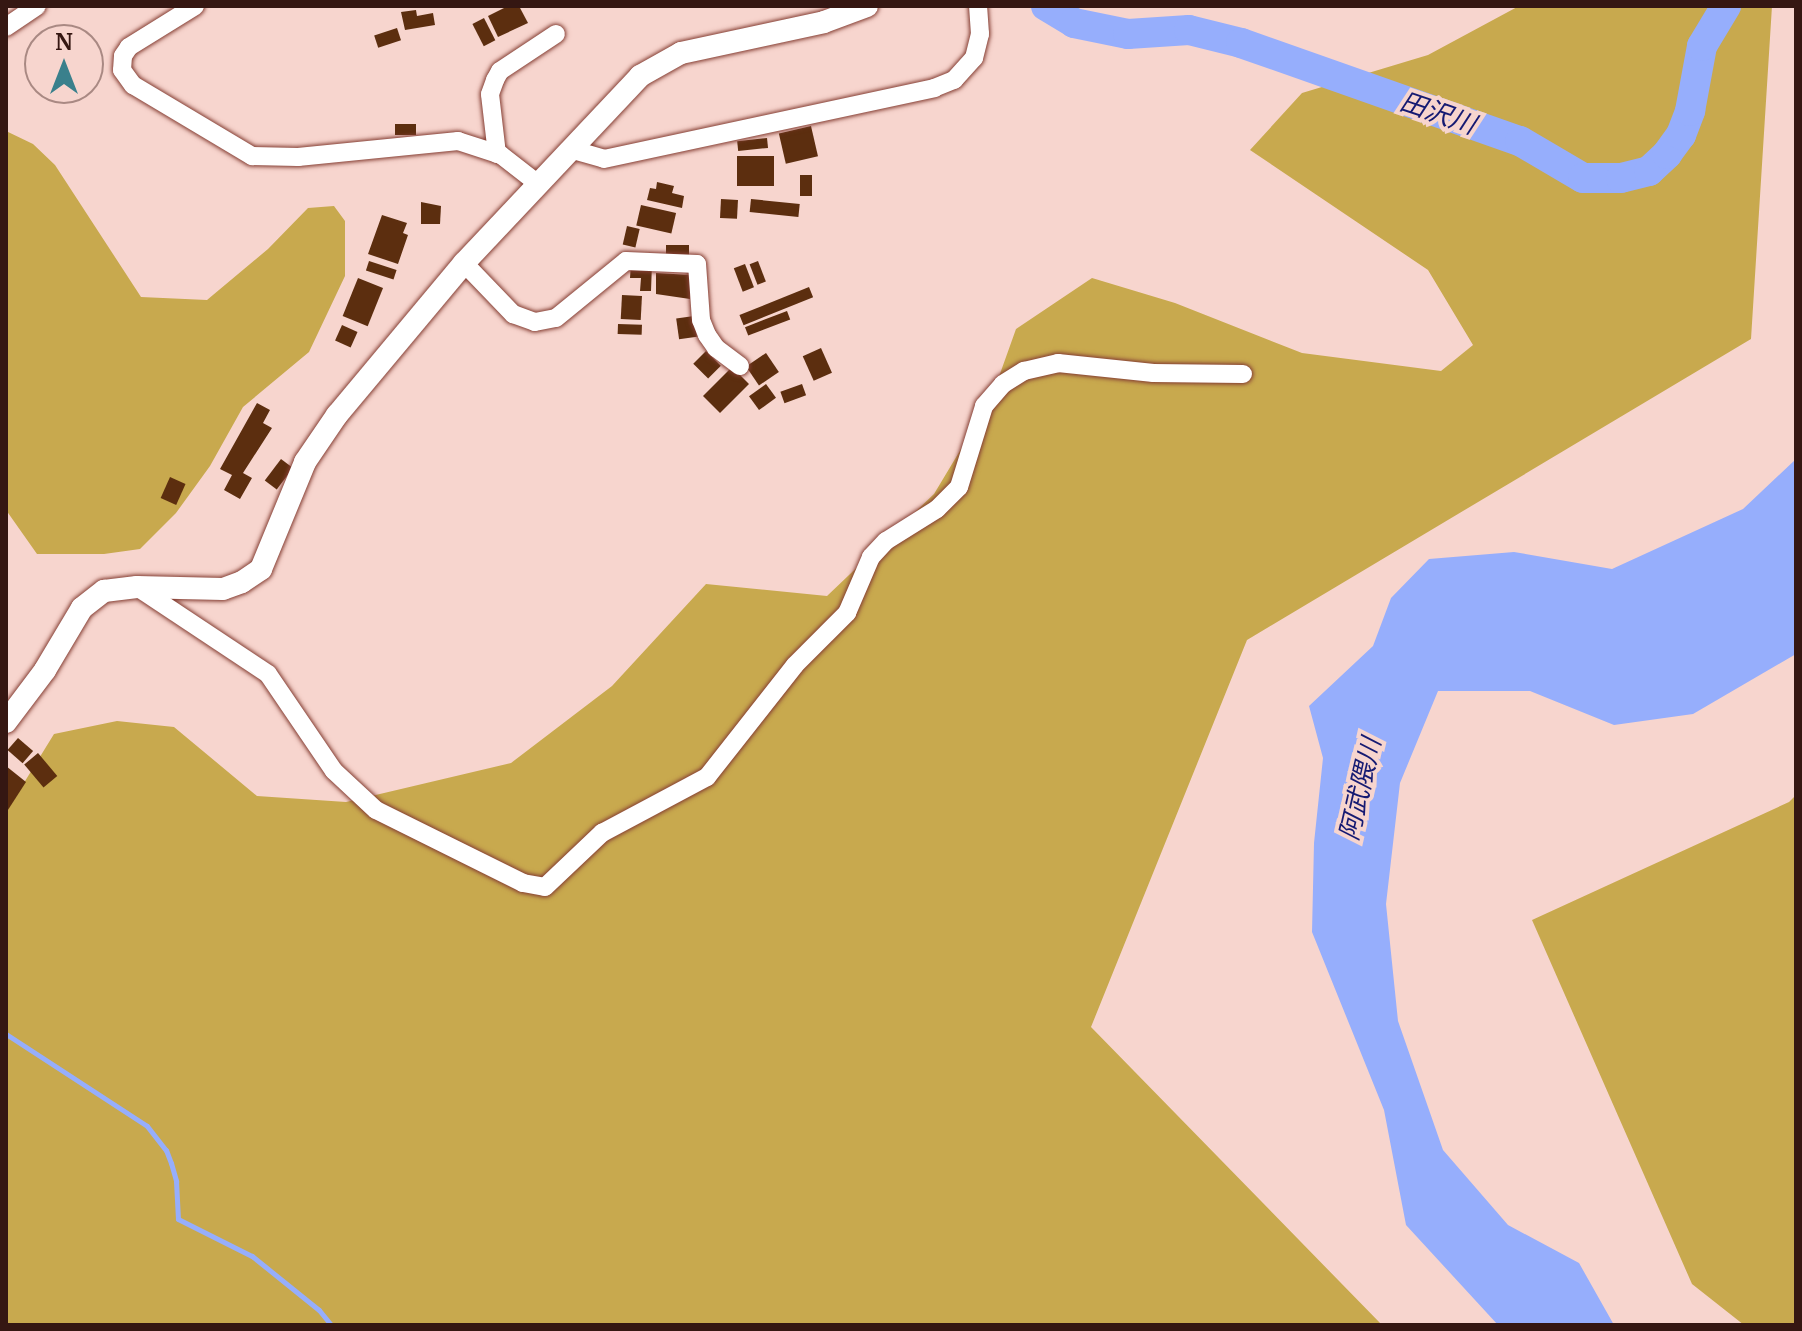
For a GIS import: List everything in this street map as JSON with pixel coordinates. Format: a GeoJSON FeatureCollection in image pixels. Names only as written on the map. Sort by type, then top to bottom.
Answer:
{"type":"FeatureCollection","features":[{"type":"Feature","properties":{"kind":"street"},"geometry":{"type":"LineString","coordinates":[[6,27],[37,6]]}},
{"type":"Feature","properties":{"kind":"street"},"geometry":{"type":"LineString","coordinates":[[195,6],[129,47],[122,63],[125,78],[252,156],[298,157],[449,141],[467,143],[497,154],[537,183]]}},
{"type":"Feature","properties":{"kind":"street"},"geometry":{"type":"LineString","coordinates":[[6,722],[45,670],[82,608],[104,591],[137,587],[223,589],[242,582],[261,569],[313,448],[464,263],[625,90],[668,59],[824,22],[867,6]]}},
{"type":"Feature","properties":{"kind":"street"},"geometry":{"type":"LineString","coordinates":[[570,149],[604,159],[934,88],[954,80],[974,58],[980,34],[978,6]]}},
{"type":"Feature","properties":{"kind":"street"},"geometry":{"type":"LineString","coordinates":[[497,154],[490,94],[495,80],[500,71],[556,34]]}},
{"type":"Feature","properties":{"kind":"street"},"geometry":{"type":"LineString","coordinates":[[464,263],[513,314],[535,322],[556,318],[626,261],[697,264],[701,320],[707,335],[716,348],[740,366]]}},
{"type":"Feature","properties":{"kind":"street"},"geometry":{"type":"LineString","coordinates":[[137,587],[268,674],[334,771],[376,810],[523,883],[545,887],[602,833],[707,777],[795,665],[847,613],[871,557],[886,541],[937,509],[959,487],[984,406],[1003,384],[1024,371],[1058,363],[1153,373],[1243,374]]}},
{"type":"Feature","properties":{"kind":"shaded area"},"geometry":{"type":"Polygon","coordinates":[[[1519,6],[1772,6],[1751,339],[1247,640],[1091,1027],[1382,1325],[6,1325],[6,812],[54,734],[117,721],[174,727],[257,796],[346,802],[511,763],[612,686],[706,584],[827,596],[934,494],[991,399],[1016,329],[1092,278],[1175,303],[1302,353],[1441,371],[1473,345],[1428,270],[1250,150],[1302,93],[1428,55],[1519,6]]]}},
{"type":"Feature","properties":{"kind":"shaded area"},"geometry":{"type":"Polygon","coordinates":[[[6,131],[33,144],[55,165],[141,297],[207,300],[268,249],[308,208],[334,206],[345,221],[345,276],[309,352],[243,407],[210,466],[176,513],[140,549],[104,554],[37,554],[6,510],[6,131]]]}},
{"type":"Feature","properties":{"kind":"shaded area"},"geometry":{"type":"Polygon","coordinates":[[[1796,795],[1796,1325],[1744,1325],[1692,1284],[1532,920],[1789,802],[1796,795]]]}},
{"type":"Feature","properties":{"kind":"water","name":"阿武隈川"},"geometry":{"type":"Polygon","coordinates":[[[1796,459],[1796,654],[1693,714],[1614,725],[1530,691],[1438,691],[1400,783],[1386,904],[1398,1021],[1443,1150],[1508,1225],[1579,1263],[1614,1325],[1498,1325],[1406,1225],[1384,1110],[1312,932],[1314,843],[1323,758],[1309,706],[1373,646],[1391,598],[1429,559],[1514,552],[1612,569],[1743,509],[1796,459]]]}},
{"type":"Feature","properties":{"kind":"building"},"geometry":{"type":"Polygon","coordinates":[[[508,6],[519,6],[528,23],[498,37],[488,16],[508,6]]]}},
{"type":"Feature","properties":{"kind":"building"},"geometry":{"type":"Polygon","coordinates":[[[416,10],[417,16],[433,13],[435,25],[405,30],[401,12],[416,10]]]}},
{"type":"Feature","properties":{"kind":"building"},"geometry":{"type":"Polygon","coordinates":[[[484,18],[495,40],[484,46],[472,24],[484,18]]]}},
{"type":"Feature","properties":{"kind":"building"},"geometry":{"type":"Polygon","coordinates":[[[397,28],[401,40],[378,48],[374,35],[397,28]]]}},
{"type":"Feature","properties":{"kind":"building"},"geometry":{"type":"Polygon","coordinates":[[[395,124],[416,124],[416,135],[395,135],[395,124]]]}},
{"type":"Feature","properties":{"kind":"building"},"geometry":{"type":"Polygon","coordinates":[[[811,126],[818,156],[786,164],[779,133],[811,126]]]}},
{"type":"Feature","properties":{"kind":"building"},"geometry":{"type":"Polygon","coordinates":[[[767,138],[768,148],[738,151],[737,141],[767,138]]]}},
{"type":"Feature","properties":{"kind":"building"},"geometry":{"type":"Polygon","coordinates":[[[737,156],[774,156],[774,186],[737,186],[737,156]]]}},
{"type":"Feature","properties":{"kind":"building"},"geometry":{"type":"Polygon","coordinates":[[[800,175],[812,175],[812,196],[800,196],[800,175]]]}},
{"type":"Feature","properties":{"kind":"building"},"geometry":{"type":"Polygon","coordinates":[[[657,182],[674,186],[672,193],[684,196],[682,208],[647,200],[650,188],[656,189],[657,182]]]}},
{"type":"Feature","properties":{"kind":"building"},"geometry":{"type":"Polygon","coordinates":[[[721,199],[738,200],[737,219],[720,218],[721,199]]]}},
{"type":"Feature","properties":{"kind":"building"},"geometry":{"type":"Polygon","coordinates":[[[751,199],[800,204],[798,217],[750,212],[751,199]]]}},
{"type":"Feature","properties":{"kind":"building"},"geometry":{"type":"Polygon","coordinates":[[[421,202],[441,206],[440,224],[421,224],[421,202]]]}},
{"type":"Feature","properties":{"kind":"building"},"geometry":{"type":"Polygon","coordinates":[[[641,205],[676,213],[671,234],[636,225],[641,205]]]}},
{"type":"Feature","properties":{"kind":"building"},"geometry":{"type":"Polygon","coordinates":[[[382,215],[407,223],[403,233],[408,235],[398,264],[368,254],[382,215]]]}},
{"type":"Feature","properties":{"kind":"building"},"geometry":{"type":"Polygon","coordinates":[[[627,226],[640,229],[635,247],[623,245],[627,226]]]}},
{"type":"Feature","properties":{"kind":"building"},"geometry":{"type":"Polygon","coordinates":[[[666,245],[689,245],[689,260],[666,260],[666,245]]]}},
{"type":"Feature","properties":{"kind":"building"},"geometry":{"type":"Polygon","coordinates":[[[369,261],[397,270],[393,279],[366,271],[369,261]]]}},
{"type":"Feature","properties":{"kind":"building"},"geometry":{"type":"Polygon","coordinates":[[[758,261],[766,282],[757,285],[750,264],[758,261]]]}},
{"type":"Feature","properties":{"kind":"building"},"geometry":{"type":"Polygon","coordinates":[[[631,263],[652,264],[651,291],[640,291],[641,278],[630,278],[631,263]]]}},
{"type":"Feature","properties":{"kind":"building"},"geometry":{"type":"Polygon","coordinates":[[[745,264],[754,287],[743,292],[734,268],[745,264]]]}},
{"type":"Feature","properties":{"kind":"building"},"geometry":{"type":"Polygon","coordinates":[[[656,273],[691,275],[690,299],[656,294],[656,273]]]}},
{"type":"Feature","properties":{"kind":"building"},"geometry":{"type":"Polygon","coordinates":[[[358,278],[383,288],[368,326],[343,316],[358,278]]]}},
{"type":"Feature","properties":{"kind":"building"},"geometry":{"type":"Polygon","coordinates":[[[809,287],[813,297],[744,325],[739,315],[809,287]]]}},
{"type":"Feature","properties":{"kind":"building"},"geometry":{"type":"Polygon","coordinates":[[[622,295],[642,296],[641,320],[621,319],[622,295]]]}},
{"type":"Feature","properties":{"kind":"building"},"geometry":{"type":"Polygon","coordinates":[[[787,311],[790,319],[748,336],[745,327],[787,311]]]}},
{"type":"Feature","properties":{"kind":"building"},"geometry":{"type":"Polygon","coordinates":[[[694,316],[697,337],[679,339],[676,319],[694,316]]]}},
{"type":"Feature","properties":{"kind":"building"},"geometry":{"type":"Polygon","coordinates":[[[618,324],[642,325],[642,335],[618,334],[618,324]]]}},
{"type":"Feature","properties":{"kind":"building"},"geometry":{"type":"Polygon","coordinates":[[[342,325],[358,332],[351,347],[335,341],[342,325]]]}},
{"type":"Feature","properties":{"kind":"building"},"geometry":{"type":"Polygon","coordinates":[[[821,348],[832,373],[814,381],[803,356],[821,348]]]}},
{"type":"Feature","properties":{"kind":"building"},"geometry":{"type":"Polygon","coordinates":[[[706,351],[721,366],[708,379],[693,364],[706,351]]]}},
{"type":"Feature","properties":{"kind":"building"},"geometry":{"type":"Polygon","coordinates":[[[766,353],[779,372],[759,385],[746,366],[766,353]]]}},
{"type":"Feature","properties":{"kind":"building"},"geometry":{"type":"Polygon","coordinates":[[[732,367],[749,384],[720,413],[703,396],[732,367]]]}},
{"type":"Feature","properties":{"kind":"building"},"geometry":{"type":"Polygon","coordinates":[[[766,384],[776,398],[759,410],[749,396],[766,384]]]}},
{"type":"Feature","properties":{"kind":"building"},"geometry":{"type":"Polygon","coordinates":[[[802,384],[806,395],[784,403],[780,392],[802,384]]]}},
{"type":"Feature","properties":{"kind":"building"},"geometry":{"type":"Polygon","coordinates":[[[257,403],[270,410],[263,423],[272,428],[243,473],[252,478],[240,499],[224,490],[232,475],[220,469],[257,403]]]}},
{"type":"Feature","properties":{"kind":"building"},"geometry":{"type":"Polygon","coordinates":[[[281,459],[293,468],[277,490],[265,481],[281,459]]]}},
{"type":"Feature","properties":{"kind":"building"},"geometry":{"type":"Polygon","coordinates":[[[170,477],[186,484],[176,505],[161,498],[170,477]]]}},
{"type":"Feature","properties":{"kind":"building"},"geometry":{"type":"Polygon","coordinates":[[[18,738],[33,751],[23,763],[8,750],[18,738]]]}},
{"type":"Feature","properties":{"kind":"building"},"geometry":{"type":"Polygon","coordinates":[[[38,753],[57,776],[43,788],[24,765],[38,753]]]}},
{"type":"Feature","properties":{"kind":"building"},"geometry":{"type":"Polygon","coordinates":[[[6,766],[26,782],[6,813],[6,766]]]}},
{"type":"Feature","properties":{"kind":"waterway","name":"田沢川"},"geometry":{"type":"LineString","coordinates":[[1046,6],[1074,23],[1128,34],[1189,30],[1241,43],[1520,141],[1583,178],[1621,178],[1649,171],[1667,154],[1681,135],[1690,111],[1702,46],[1726,6]]}},
{"type":"Feature","properties":{"kind":"waterway"},"geometry":{"type":"LineString","coordinates":[[6,1034],[147,1126],[166,1150],[171,1163],[176,1181],[178,1219],[252,1256],[319,1310],[331,1325]]}}]}
